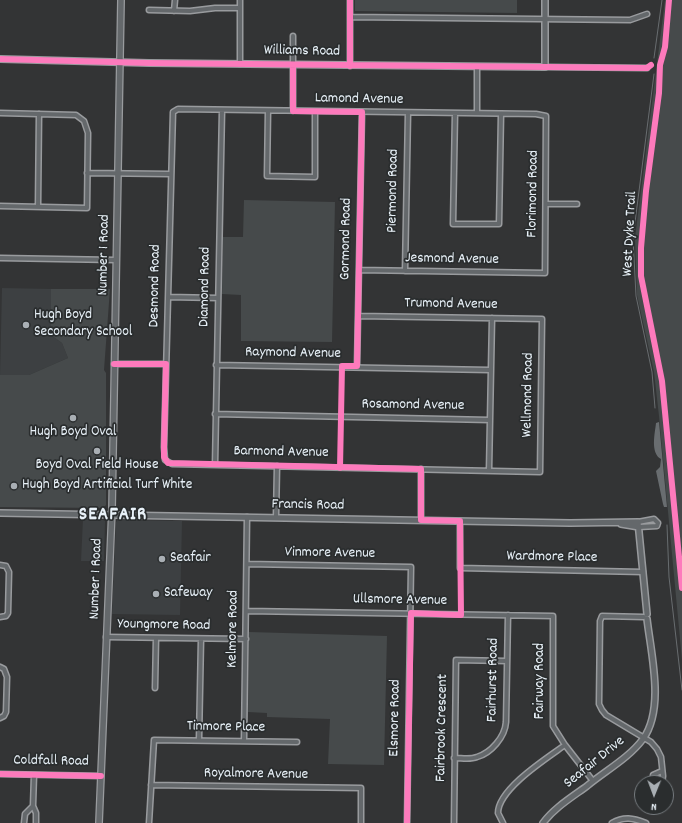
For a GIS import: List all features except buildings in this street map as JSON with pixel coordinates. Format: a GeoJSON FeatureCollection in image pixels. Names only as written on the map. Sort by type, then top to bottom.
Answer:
{"type":"FeatureCollection","features":[{"type":"Feature","properties":{"kind":"main road","name":"Number 1 Road"},"geometry":{"type":"LineString","coordinates":[[99,823],[111,514],[121,0]]}},
{"type":"Feature","properties":{"kind":"street"},"geometry":{"type":"LineString","coordinates":[[174,11],[175,0]]}},
{"type":"Feature","properties":{"kind":"street"},"geometry":{"type":"LineString","coordinates":[[240,0],[240,64]]}},
{"type":"Feature","properties":{"kind":"street"},"geometry":{"type":"LineString","coordinates":[[350,0],[350,66]]}},
{"type":"Feature","properties":{"kind":"street"},"geometry":{"type":"LineString","coordinates":[[545,67],[546,0]]}},
{"type":"Feature","properties":{"kind":"street"},"geometry":{"type":"LineString","coordinates":[[149,10],[174,11],[240,8]]}},
{"type":"Feature","properties":{"kind":"street"},"geometry":{"type":"LineString","coordinates":[[350,17],[630,20],[647,14]]}},
{"type":"Feature","properties":{"kind":"street"},"geometry":{"type":"LineString","coordinates":[[293,36],[293,111]]}},
{"type":"Feature","properties":{"kind":"street","name":"Williams Road"},"geometry":{"type":"LineString","coordinates":[[0,59],[350,66],[647,68]]}},
{"type":"Feature","properties":{"kind":"street"},"geometry":{"type":"LineString","coordinates":[[477,67],[477,113]]}},
{"type":"Feature","properties":{"kind":"street","name":"Lamond Avenue"},"geometry":{"type":"LineString","coordinates":[[173,112],[178,109],[477,113],[546,116]]}},
{"type":"Feature","properties":{"kind":"street","name":"Diamond Road"},"geometry":{"type":"LineString","coordinates":[[215,465],[222,110]]}},
{"type":"Feature","properties":{"kind":"street"},"geometry":{"type":"LineString","coordinates":[[268,111],[267,176],[315,177],[315,111]]}},
{"type":"Feature","properties":{"kind":"street","name":"Desmond Road"},"geometry":{"type":"LineString","coordinates":[[165,460],[164,447],[170,174],[173,112]]}},
{"type":"Feature","properties":{"kind":"street","name":"Gormond Road"},"geometry":{"type":"LineString","coordinates":[[357,366],[362,112]]}},
{"type":"Feature","properties":{"kind":"street"},"geometry":{"type":"LineString","coordinates":[[0,113],[73,114],[82,118],[88,129],[87,208],[0,206]]}},
{"type":"Feature","properties":{"kind":"street","name":"Piermond Road"},"geometry":{"type":"LineString","coordinates":[[405,271],[408,113]]}},
{"type":"Feature","properties":{"kind":"street"},"geometry":{"type":"LineString","coordinates":[[455,113],[453,224],[499,224],[500,114]]}},
{"type":"Feature","properties":{"kind":"street"},"geometry":{"type":"LineString","coordinates":[[38,207],[40,114]]}},
{"type":"Feature","properties":{"kind":"street","name":"Florimond Road"},"geometry":{"type":"LineString","coordinates":[[545,273],[546,116]]}},
{"type":"Feature","properties":{"kind":"street"},"geometry":{"type":"LineString","coordinates":[[87,173],[170,174]]}},
{"type":"Feature","properties":{"kind":"street"},"geometry":{"type":"LineString","coordinates":[[546,204],[577,204]]}},
{"type":"Feature","properties":{"kind":"street"},"geometry":{"type":"LineString","coordinates":[[0,258],[116,260]]}},
{"type":"Feature","properties":{"kind":"street","name":"Jesmond Avenue"},"geometry":{"type":"LineString","coordinates":[[359,270],[545,273]]}},
{"type":"Feature","properties":{"kind":"street"},"geometry":{"type":"LineString","coordinates":[[168,297],[218,298]]}},
{"type":"Feature","properties":{"kind":"street","name":"Trumond Avenue"},"geometry":{"type":"LineString","coordinates":[[359,316],[542,318]]}},
{"type":"Feature","properties":{"kind":"street"},"geometry":{"type":"LineString","coordinates":[[489,471],[492,318]]}},
{"type":"Feature","properties":{"kind":"street","name":"Wellmond Road"},"geometry":{"type":"LineString","coordinates":[[540,472],[542,318]]}},
{"type":"Feature","properties":{"kind":"street"},"geometry":{"type":"LineString","coordinates":[[114,364],[166,364]]}},
{"type":"Feature","properties":{"kind":"street","name":"Raymond Avenue"},"geometry":{"type":"LineString","coordinates":[[216,364],[490,370]]}},
{"type":"Feature","properties":{"kind":"street","name":"Rosamond Avenue"},"geometry":{"type":"LineString","coordinates":[[215,414],[490,420]]}},
{"type":"Feature","properties":{"kind":"street","name":"Barmond Avenue"},"geometry":{"type":"LineString","coordinates":[[165,460],[172,464],[540,472]]}},
{"type":"Feature","properties":{"kind":"street"},"geometry":{"type":"LineString","coordinates":[[276,517],[277,466]]}},
{"type":"Feature","properties":{"kind":"street"},"geometry":{"type":"LineString","coordinates":[[421,469],[421,520]]}},
{"type":"Feature","properties":{"kind":"street","name":"Francis Road"},"geometry":{"type":"LineString","coordinates":[[0,513],[639,524]]}},
{"type":"Feature","properties":{"kind":"street","name":"Kelmore Road"},"geometry":{"type":"LineString","coordinates":[[244,741],[247,610],[247,517]]}},
{"type":"Feature","properties":{"kind":"street","name":"Wardmore Place"},"geometry":{"type":"LineString","coordinates":[[460,521],[460,568],[643,572]]}},
{"type":"Feature","properties":{"kind":"street","name":"Seafair Drive"},"geometry":{"type":"LineString","coordinates":[[543,823],[555,811],[626,756],[643,738],[653,716],[655,698],[646,617],[639,524]]}},
{"type":"Feature","properties":{"kind":"street","name":"Vinmore Avenue"},"geometry":{"type":"LineString","coordinates":[[247,564],[411,567]]}},
{"type":"Feature","properties":{"kind":"street"},"geometry":{"type":"LineString","coordinates":[[0,565],[6,566],[9,570],[7,616],[0,617]]}},
{"type":"Feature","properties":{"kind":"street","name":"Elsmore Road"},"geometry":{"type":"LineString","coordinates":[[407,823],[411,567]]}},
{"type":"Feature","properties":{"kind":"street","name":"Ullsmore Avenue"},"geometry":{"type":"LineString","coordinates":[[247,610],[553,616]]}},
{"type":"Feature","properties":{"kind":"street","name":"Fairhurst Road"},"geometry":{"type":"LineString","coordinates":[[454,758],[473,758],[480,756],[504,733],[506,722],[508,615]]}},
{"type":"Feature","properties":{"kind":"street","name":"Fairway Road"},"geometry":{"type":"LineString","coordinates":[[553,616],[552,720],[555,730],[565,745],[593,781]]}},
{"type":"Feature","properties":{"kind":"street"},"geometry":{"type":"LineString","coordinates":[[646,617],[602,616],[600,621],[599,704],[604,712],[657,749],[661,757],[663,775]]}},
{"type":"Feature","properties":{"kind":"street","name":"Youngmore Road"},"geometry":{"type":"LineString","coordinates":[[106,637],[246,639]]}},
{"type":"Feature","properties":{"kind":"street"},"geometry":{"type":"LineString","coordinates":[[155,688],[156,638]]}},
{"type":"Feature","properties":{"kind":"street"},"geometry":{"type":"LineString","coordinates":[[199,740],[201,639]]}},
{"type":"Feature","properties":{"kind":"street","name":"Fairbrook Crescent"},"geometry":{"type":"LineString","coordinates":[[454,823],[456,660],[507,661]]}},
{"type":"Feature","properties":{"kind":"street"},"geometry":{"type":"LineString","coordinates":[[0,718],[4,716],[6,712],[7,677],[2,668]]}},
{"type":"Feature","properties":{"kind":"street","name":"Tinmore Place"},"geometry":{"type":"LineString","coordinates":[[151,785],[154,740],[297,742]]}},
{"type":"Feature","properties":{"kind":"street"},"geometry":{"type":"LineString","coordinates":[[503,823],[498,811],[502,800],[525,775],[565,745]]}},
{"type":"Feature","properties":{"kind":"street"},"geometry":{"type":"LineString","coordinates":[[653,775],[662,771]]}},
{"type":"Feature","properties":{"kind":"street","name":"Coldfall Road"},"geometry":{"type":"LineString","coordinates":[[0,774],[101,776]]}},
{"type":"Feature","properties":{"kind":"street"},"geometry":{"type":"LineString","coordinates":[[34,775],[33,806],[36,813],[36,823]]}},
{"type":"Feature","properties":{"kind":"street"},"geometry":{"type":"LineString","coordinates":[[150,823],[151,785]]}},
{"type":"Feature","properties":{"kind":"street","name":"Royalmore Avenue"},"geometry":{"type":"LineString","coordinates":[[151,785],[361,788],[361,823]]}},
{"type":"Feature","properties":{"kind":"street"},"geometry":{"type":"LineString","coordinates":[[24,823],[25,814],[33,806]]}},
{"type":"Feature","properties":{"kind":"street"},"geometry":{"type":"LineString","coordinates":[[612,823],[620,819],[630,818],[646,823]]}},
{"type":"Feature","properties":{"kind":"shaded area"},"geometry":{"type":"Polygon","coordinates":[[[355,0],[517,0],[517,13],[355,11],[355,0]]]}},
{"type":"Feature","properties":{"kind":"shaded area"},"geometry":{"type":"Polygon","coordinates":[[[665,0],[682,0],[682,660],[654,372],[637,295],[635,238],[665,0]]]}},
{"type":"Feature","properties":{"kind":"shaded area"},"geometry":{"type":"Polygon","coordinates":[[[244,200],[335,202],[332,342],[241,341],[241,295],[222,294],[223,237],[243,237],[244,200]]]}},
{"type":"Feature","properties":{"kind":"shaded area","name":"Hugh Boyd Secondary School"},"geometry":{"type":"Polygon","coordinates":[[[2,288],[51,289],[51,335],[62,343],[68,358],[29,375],[0,375],[2,288]]]}},
{"type":"Feature","properties":{"kind":"shaded area"},"geometry":{"type":"Polygon","coordinates":[[[51,289],[110,289],[104,370],[106,373],[106,505],[103,508],[0,507],[0,375],[29,375],[68,358],[62,343],[51,335],[51,289]]]}},
{"type":"Feature","properties":{"kind":"shaded area"},"geometry":{"type":"Polygon","coordinates":[[[659,422],[667,507],[664,507],[663,504],[656,471],[660,467],[661,459],[655,452],[654,448],[656,423],[659,422]]]}},
{"type":"Feature","properties":{"kind":"shaded area"},"geometry":{"type":"Polygon","coordinates":[[[83,519],[105,521],[104,561],[81,561],[83,519]]]}},
{"type":"Feature","properties":{"kind":"shaded area"},"geometry":{"type":"Polygon","coordinates":[[[118,520],[182,521],[180,615],[112,614],[116,522],[118,520]]]}},
{"type":"Feature","properties":{"kind":"shaded area"},"geometry":{"type":"Polygon","coordinates":[[[249,632],[387,636],[384,765],[328,764],[330,719],[267,717],[267,713],[248,712],[249,632]]]}},
{"type":"Feature","properties":{"kind":"waterway"},"geometry":{"type":"LineString","coordinates":[[654,58],[662,0]]}},
{"type":"Feature","properties":{"kind":"waterway"},"geometry":{"type":"LineString","coordinates":[[654,74],[633,238],[636,296],[652,372],[655,408]]}},
{"type":"Feature","properties":{"kind":"waterway"},"geometry":{"type":"LineString","coordinates":[[667,525],[669,577],[682,690]]}},
{"type":"Feature","properties":{"kind":"cycle path"},"geometry":{"type":"LineString","coordinates":[[350,0],[350,66]]}},
{"type":"Feature","properties":{"kind":"cycle path","name":"West Dyke Trail"},"geometry":{"type":"LineString","coordinates":[[669,0],[665,47],[660,65],[659,93],[646,191],[641,248],[641,276],[662,381],[682,588]]}},
{"type":"Feature","properties":{"kind":"cycle path"},"geometry":{"type":"LineString","coordinates":[[0,59],[149,63],[647,68],[651,65]]}},
{"type":"Feature","properties":{"kind":"cycle path"},"geometry":{"type":"LineString","coordinates":[[293,65],[293,111],[362,112],[357,366],[342,366],[340,468]]}},
{"type":"Feature","properties":{"kind":"cycle path"},"geometry":{"type":"LineString","coordinates":[[114,364],[166,364],[164,457],[168,463],[421,469],[421,520],[460,521],[461,615],[411,613],[407,823]]}},
{"type":"Feature","properties":{"kind":"cycle path"},"geometry":{"type":"LineString","coordinates":[[0,774],[101,776]]}},
{"type":"Feature","properties":{"kind":"place","name":"Hugh Boyd Secondary School"},"geometry":{"type":"Point","coordinates":[26,325]}},
{"type":"Feature","properties":{"kind":"place","name":"Hugh Boyd Oval"},"geometry":{"type":"Point","coordinates":[73,418]}},
{"type":"Feature","properties":{"kind":"place","name":"Boyd Oval Field House"},"geometry":{"type":"Point","coordinates":[97,451]}},
{"type":"Feature","properties":{"kind":"place","name":"Hugh Boyd Artificial Turf White"},"geometry":{"type":"Point","coordinates":[14,486]}},
{"type":"Feature","properties":{"kind":"place","name":"Seafair"},"geometry":{"type":"Point","coordinates":[162,559]}},
{"type":"Feature","properties":{"kind":"place","name":"Safeway"},"geometry":{"type":"Point","coordinates":[156,594]}},
{"type":"Feature","properties":{"kind":"district","name":"SEAFAIR"},"geometry":{"type":"Point","coordinates":[113,516]}}]}
